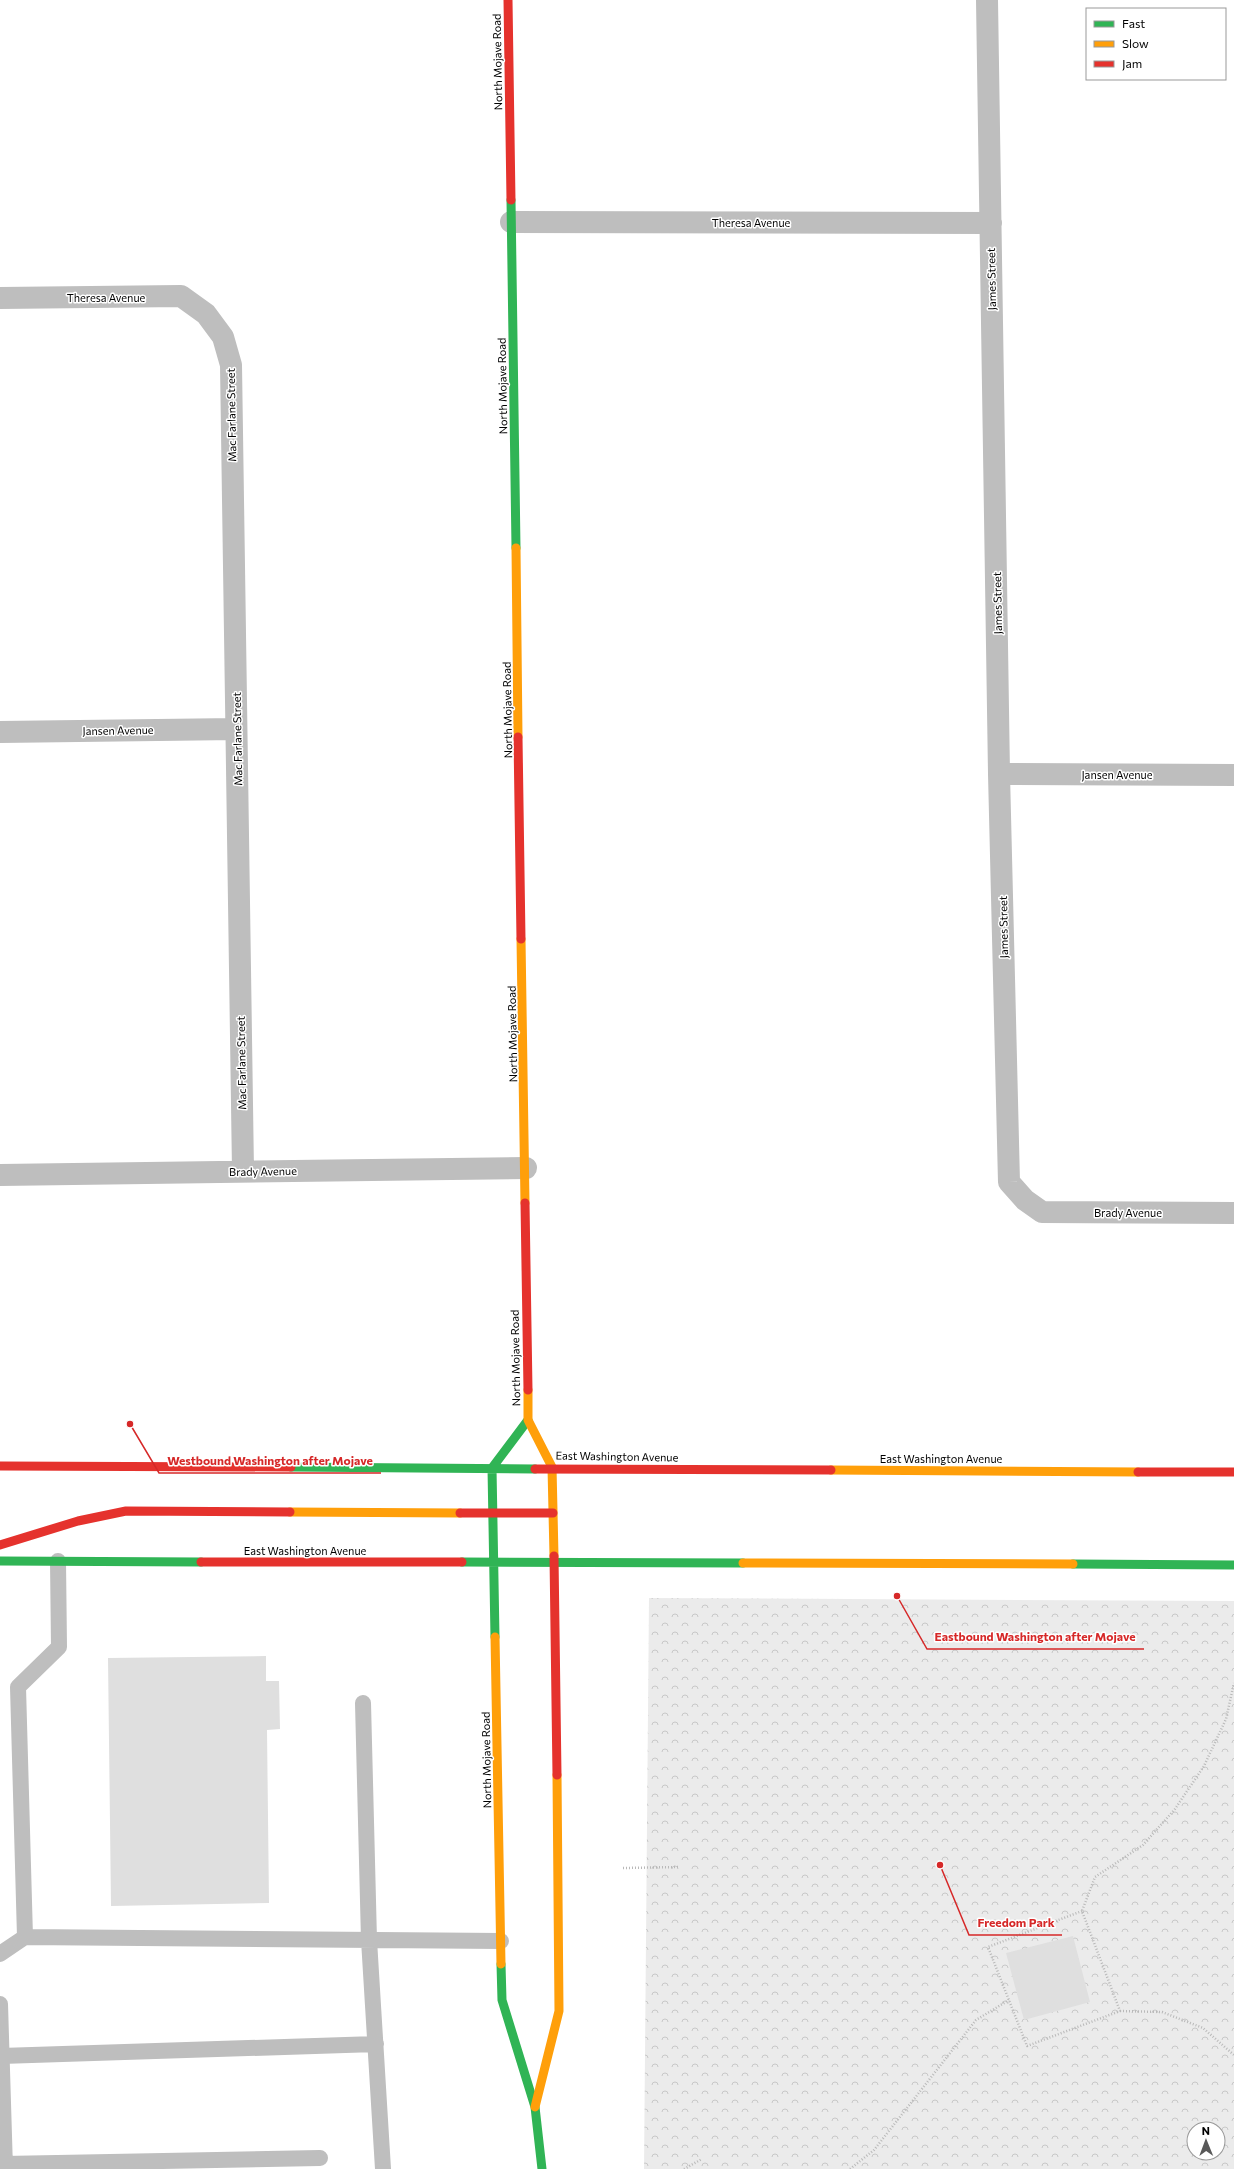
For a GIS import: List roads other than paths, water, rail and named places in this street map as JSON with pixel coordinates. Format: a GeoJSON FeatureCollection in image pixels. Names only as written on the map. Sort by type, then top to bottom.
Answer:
{"type":"FeatureCollection","features":[{"type":"Feature","properties":{"kind":"main road","name":"North Mojave Road"},"geometry":{"type":"LineString","coordinates":[[508,0],[526,1168],[528,1420],[552,1467],[554,1562],[559,2011],[535,2107]]}},
{"type":"Feature","properties":{"kind":"main road","name":"North Mojave Road"},"geometry":{"type":"LineString","coordinates":[[528,1420],[492,1468],[495,1562],[502,2000],[535,2107],[542,2169]]}},
{"type":"Feature","properties":{"kind":"main road","name":"East Washington Avenue"},"geometry":{"type":"LineString","coordinates":[[0,1466],[552,1467],[1234,1472]]}},
{"type":"Feature","properties":{"kind":"main road"},"geometry":{"type":"LineString","coordinates":[[0,1545],[102,1514],[126,1510],[553,1513]]}},
{"type":"Feature","properties":{"kind":"main road","name":"East Washington Avenue"},"geometry":{"type":"LineString","coordinates":[[0,1561],[554,1562],[1234,1566]]}},
{"type":"Feature","properties":{"kind":"main road"},"geometry":{"type":"LineString","coordinates":[[1212,1565],[1234,1561]]}},
{"type":"Feature","properties":{"kind":"street","name":"James Street"},"geometry":{"type":"LineString","coordinates":[[987,0],[999,774],[1009,1182],[1025,1200]]}},
{"type":"Feature","properties":{"kind":"street","name":"Theresa Avenue"},"geometry":{"type":"LineString","coordinates":[[511,222],[991,223]]}},
{"type":"Feature","properties":{"kind":"street","name":"Theresa Avenue"},"geometry":{"type":"LineString","coordinates":[[0,298],[181,296],[206,314]]}},
{"type":"Feature","properties":{"kind":"street","name":"Mac Farlane Street"},"geometry":{"type":"LineString","coordinates":[[206,314],[223,336],[231,365],[243,1171]]}},
{"type":"Feature","properties":{"kind":"street","name":"Jansen Avenue"},"geometry":{"type":"LineString","coordinates":[[0,732],[236,729]]}},
{"type":"Feature","properties":{"kind":"street","name":"Jansen Avenue"},"geometry":{"type":"LineString","coordinates":[[999,774],[1234,775]]}},
{"type":"Feature","properties":{"kind":"street","name":"Brady Avenue"},"geometry":{"type":"LineString","coordinates":[[0,1175],[526,1168]]}},
{"type":"Feature","properties":{"kind":"street","name":"Brady Avenue"},"geometry":{"type":"LineString","coordinates":[[1025,1200],[1042,1212],[1234,1213]]}},
{"type":"Feature","properties":{"kind":"lane"},"geometry":{"type":"LineString","coordinates":[[25,1937],[18,1687],[59,1647],[58,1561]]}},
{"type":"Feature","properties":{"kind":"lane"},"geometry":{"type":"LineString","coordinates":[[363,1704],[370,1940],[384,2169]]}},
{"type":"Feature","properties":{"kind":"lane"},"geometry":{"type":"LineString","coordinates":[[0,1954],[25,1937],[501,1941]]}},
{"type":"Feature","properties":{"kind":"lane"},"geometry":{"type":"LineString","coordinates":[[0,2004],[4,2167],[320,2158]]}},
{"type":"Feature","properties":{"kind":"lane"},"geometry":{"type":"LineString","coordinates":[[2,2056],[376,2044]]}},
{"type":"Feature","properties":{"kind":"place","name":"Westbound Washington after Mojave"},"geometry":{"type":"Point","coordinates":[130,1424]}},
{"type":"Feature","properties":{"kind":"place","name":"Eastbound Washington after Mojave"},"geometry":{"type":"Point","coordinates":[897,1596]}},
{"type":"Feature","properties":{"kind":"place","name":"Freedom Park"},"geometry":{"type":"Point","coordinates":[940,1865]}}]}
